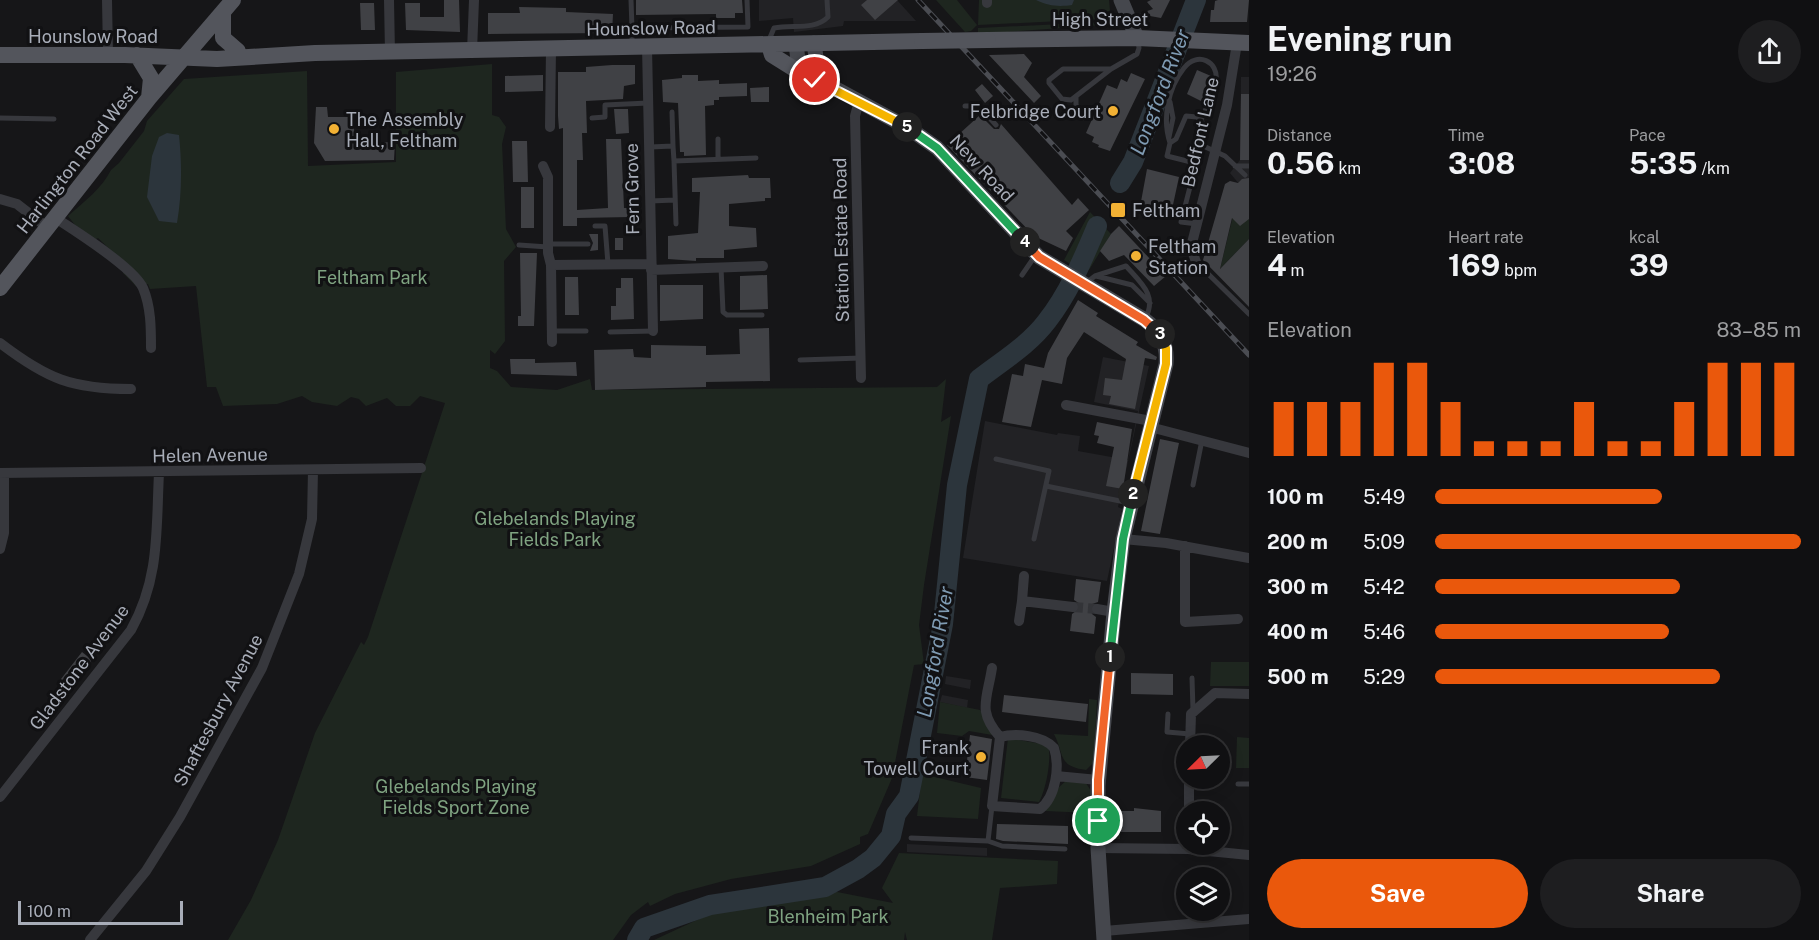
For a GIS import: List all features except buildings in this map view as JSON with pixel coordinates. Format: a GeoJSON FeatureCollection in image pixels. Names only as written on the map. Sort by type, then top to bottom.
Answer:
{"type":"FeatureCollection","features":[{"type":"Feature","properties":{"kind":"main road"},"geometry":{"type":"LineString","coordinates":[[1121,0],[1137,38]]}},
{"type":"Feature","properties":{"kind":"main road"},"geometry":{"type":"LineString","coordinates":[[228,7],[223,38],[238,51]]}},
{"type":"Feature","properties":{"kind":"main road","name":"Harlington Road West"},"geometry":{"type":"LineString","coordinates":[[0,288],[149,98],[228,7]]}},
{"type":"Feature","properties":{"kind":"main road","name":"High Street"},"geometry":{"type":"LineString","coordinates":[[988,40],[1137,38],[1243,43]]}},
{"type":"Feature","properties":{"kind":"main road","name":"Hounslow Road"},"geometry":{"type":"LineString","coordinates":[[0,56],[108,54],[217,59],[315,53],[988,40]]}},
{"type":"Feature","properties":{"kind":"main road"},"geometry":{"type":"LineString","coordinates":[[796,44],[799,68],[804,75]]}},
{"type":"Feature","properties":{"kind":"main road"},"geometry":{"type":"LineString","coordinates":[[814,44],[818,72],[829,85]]}},
{"type":"Feature","properties":{"kind":"main road"},"geometry":{"type":"LineString","coordinates":[[769,45],[772,55],[804,75]]}},
{"type":"Feature","properties":{"kind":"main road","name":"Hounslow Road"},"geometry":{"type":"LineString","coordinates":[[185,56],[216,47],[238,51],[300,50],[315,53]]}},
{"type":"Feature","properties":{"kind":"main road"},"geometry":{"type":"LineString","coordinates":[[137,55],[151,78],[149,98]]}},
{"type":"Feature","properties":{"kind":"main road","name":"New Road"},"geometry":{"type":"LineString","coordinates":[[804,75],[859,101],[910,129],[937,148],[1036,254],[1058,268],[1087,280],[1160,333],[1166,348],[1166,364],[1151,424]]}},
{"type":"Feature","properties":{"kind":"main road"},"geometry":{"type":"LineString","coordinates":[[1104,936],[1098,848],[1098,780],[1123,539],[1151,424]]}},
{"type":"Feature","properties":{"kind":"street"},"geometry":{"type":"LineString","coordinates":[[107,0],[108,54]]}},
{"type":"Feature","properties":{"kind":"street"},"geometry":{"type":"LineString","coordinates":[[389,0],[390,53]]}},
{"type":"Feature","properties":{"kind":"street"},"geometry":{"type":"LineString","coordinates":[[472,51],[474,0]]}},
{"type":"Feature","properties":{"kind":"street","name":"Bedfont Lane"},"geometry":{"type":"LineString","coordinates":[[1196,262],[1191,247],[1243,43]]}},
{"type":"Feature","properties":{"kind":"street","name":"Fern Grove"},"geometry":{"type":"LineString","coordinates":[[640,47],[648,103],[648,201],[653,331]]}},
{"type":"Feature","properties":{"kind":"street"},"geometry":{"type":"LineString","coordinates":[[550,127],[551,49]]}},
{"type":"Feature","properties":{"kind":"street","name":"Station Estate Road"},"geometry":{"type":"LineString","coordinates":[[859,101],[855,116],[861,378]]}},
{"type":"Feature","properties":{"kind":"street"},"geometry":{"type":"LineString","coordinates":[[543,166],[548,177],[553,336]]}},
{"type":"Feature","properties":{"kind":"street"},"geometry":{"type":"LineString","coordinates":[[0,199],[17,204],[97,246],[138,280],[150,312],[151,348]]}},
{"type":"Feature","properties":{"kind":"street"},"geometry":{"type":"LineString","coordinates":[[551,265],[763,266]]}},
{"type":"Feature","properties":{"kind":"street"},"geometry":{"type":"LineString","coordinates":[[0,343],[31,367],[63,382],[97,389],[132,389]]}},
{"type":"Feature","properties":{"kind":"street"},"geometry":{"type":"LineString","coordinates":[[1066,405],[1151,424],[1249,453]]}},
{"type":"Feature","properties":{"kind":"street","name":"Helen Avenue"},"geometry":{"type":"LineString","coordinates":[[2,473],[159,473],[421,468]]}},
{"type":"Feature","properties":{"kind":"street","name":"Shaftesbury Avenue"},"geometry":{"type":"LineString","coordinates":[[90,940],[146,872],[180,817],[262,668],[299,574],[312,519],[313,470]]}},
{"type":"Feature","properties":{"kind":"street"},"geometry":{"type":"LineString","coordinates":[[0,549],[4,533],[2,473]]}},
{"type":"Feature","properties":{"kind":"street","name":"Gladstone Avenue"},"geometry":{"type":"LineString","coordinates":[[0,797],[131,630],[144,606],[153,579],[159,473]]}},
{"type":"Feature","properties":{"kind":"street"},"geometry":{"type":"LineString","coordinates":[[1123,539],[1185,546],[1249,558]]}},
{"type":"Feature","properties":{"kind":"street"},"geometry":{"type":"LineString","coordinates":[[1185,546],[1185,622],[1238,619]]}},
{"type":"Feature","properties":{"kind":"street"},"geometry":{"type":"LineString","coordinates":[[1019,621],[1024,576]]}},
{"type":"Feature","properties":{"kind":"street"},"geometry":{"type":"LineString","coordinates":[[1022,601],[1073,607]]}},
{"type":"Feature","properties":{"kind":"street"},"geometry":{"type":"LineString","coordinates":[[1097,609],[1114,612]]}},
{"type":"Feature","properties":{"kind":"street"},"geometry":{"type":"LineString","coordinates":[[992,668],[985,715],[988,724],[1000,738],[992,806],[1040,809],[1052,795],[1056,776],[1055,752],[1050,744],[1031,737],[1000,738]]}},
{"type":"Feature","properties":{"kind":"street"},"geometry":{"type":"LineString","coordinates":[[1190,734],[1191,714],[1215,693],[1249,694]]}},
{"type":"Feature","properties":{"kind":"street"},"geometry":{"type":"LineString","coordinates":[[1056,776],[1098,780]]}},
{"type":"Feature","properties":{"kind":"street"},"geometry":{"type":"LineString","coordinates":[[1098,848],[1176,847]]}},
{"type":"Feature","properties":{"kind":"street"},"geometry":{"type":"LineString","coordinates":[[1230,853],[1249,855]]}},
{"type":"Feature","properties":{"kind":"street"},"geometry":{"type":"LineString","coordinates":[[1104,936],[1249,919]]}},
{"type":"Feature","properties":{"kind":"lane"},"geometry":{"type":"LineString","coordinates":[[631,0],[632,28],[640,47]]}},
{"type":"Feature","properties":{"kind":"lane"},"geometry":{"type":"LineString","coordinates":[[632,28],[748,27],[747,0]]}},
{"type":"Feature","properties":{"kind":"lane"},"geometry":{"type":"LineString","coordinates":[[769,45],[774,28],[815,26],[823,22],[828,17],[827,0]]}},
{"type":"Feature","properties":{"kind":"lane"},"geometry":{"type":"LineString","coordinates":[[1111,69],[1063,69],[1049,80],[1050,86],[1062,99],[1067,101],[1076,98],[1111,69],[1137,54],[1139,48],[1137,38]]}},
{"type":"Feature","properties":{"kind":"lane"},"geometry":{"type":"LineString","coordinates":[[1196,58],[1203,58],[1212,63],[1216,72],[1216,83],[1201,120],[1195,163],[1167,156],[1169,141],[1166,112],[1184,67],[1196,58]]}},
{"type":"Feature","properties":{"kind":"lane"},"geometry":{"type":"LineString","coordinates":[[1076,98],[1076,105],[1084,118]]}},
{"type":"Feature","properties":{"kind":"lane"},"geometry":{"type":"LineString","coordinates":[[592,118],[605,117],[605,105],[648,103]]}},
{"type":"Feature","properties":{"kind":"lane"},"geometry":{"type":"LineString","coordinates":[[964,106],[979,106],[996,125]]}},
{"type":"Feature","properties":{"kind":"lane"},"geometry":{"type":"LineString","coordinates":[[672,112],[676,224]]}},
{"type":"Feature","properties":{"kind":"lane"},"geometry":{"type":"LineString","coordinates":[[1169,141],[1176,139],[1186,116],[1201,120]]}},
{"type":"Feature","properties":{"kind":"lane"},"geometry":{"type":"LineString","coordinates":[[0,118],[54,119]]}},
{"type":"Feature","properties":{"kind":"lane"},"geometry":{"type":"LineString","coordinates":[[718,139],[718,159]]}},
{"type":"Feature","properties":{"kind":"lane"},"geometry":{"type":"LineString","coordinates":[[1199,144],[1216,150],[1245,175]]}},
{"type":"Feature","properties":{"kind":"lane"},"geometry":{"type":"LineString","coordinates":[[648,147],[673,146]]}},
{"type":"Feature","properties":{"kind":"lane"},"geometry":{"type":"LineString","coordinates":[[674,161],[756,158]]}},
{"type":"Feature","properties":{"kind":"lane"},"geometry":{"type":"LineString","coordinates":[[1235,166],[1249,166]]}},
{"type":"Feature","properties":{"kind":"lane"},"geometry":{"type":"LineString","coordinates":[[1191,183],[1181,222],[1197,224]]}},
{"type":"Feature","properties":{"kind":"lane"},"geometry":{"type":"LineString","coordinates":[[648,201],[675,200]]}},
{"type":"Feature","properties":{"kind":"lane"},"geometry":{"type":"LineString","coordinates":[[595,226],[605,226],[608,264]]}},
{"type":"Feature","properties":{"kind":"lane"},"geometry":{"type":"LineString","coordinates":[[519,245],[588,244]]}},
{"type":"Feature","properties":{"kind":"lane"},"geometry":{"type":"LineString","coordinates":[[1022,276],[1036,254]]}},
{"type":"Feature","properties":{"kind":"lane"},"geometry":{"type":"LineString","coordinates":[[1196,262],[1249,315]]}},
{"type":"Feature","properties":{"kind":"lane"},"geometry":{"type":"LineString","coordinates":[[1087,280],[1126,266],[1149,293],[1151,309],[1144,320]]}},
{"type":"Feature","properties":{"kind":"lane"},"geometry":{"type":"LineString","coordinates":[[721,267],[723,312],[727,315],[762,315]]}},
{"type":"Feature","properties":{"kind":"lane"},"geometry":{"type":"LineString","coordinates":[[1087,280],[1132,285],[1151,303]]}},
{"type":"Feature","properties":{"kind":"lane"},"geometry":{"type":"LineString","coordinates":[[553,336],[586,331]]}},
{"type":"Feature","properties":{"kind":"lane"},"geometry":{"type":"LineString","coordinates":[[610,332],[653,331]]}},
{"type":"Feature","properties":{"kind":"lane"},"geometry":{"type":"LineString","coordinates":[[800,360],[861,358]]}},
{"type":"Feature","properties":{"kind":"lane"},"geometry":{"type":"LineString","coordinates":[[1193,485],[1202,440]]}},
{"type":"Feature","properties":{"kind":"lane"},"geometry":{"type":"LineString","coordinates":[[996,459],[1049,471],[1034,539]]}},
{"type":"Feature","properties":{"kind":"lane"},"geometry":{"type":"LineString","coordinates":[[1046,486],[1131,503]]}},
{"type":"Feature","properties":{"kind":"lane"},"geometry":{"type":"LineString","coordinates":[[1192,678],[1194,712]]}},
{"type":"Feature","properties":{"kind":"lane"},"geometry":{"type":"LineString","coordinates":[[1168,714],[1167,732],[1190,734]]}},
{"type":"Feature","properties":{"kind":"lane"},"geometry":{"type":"LineString","coordinates":[[1238,784],[1249,784]]}},
{"type":"Feature","properties":{"kind":"lane"},"geometry":{"type":"LineString","coordinates":[[988,841],[992,806]]}},
{"type":"Feature","properties":{"kind":"lane"},"geometry":{"type":"LineString","coordinates":[[911,838],[988,841],[1002,846],[1065,849]]}},
{"type":"Feature","properties":{"kind":"shaded area"},"geometry":{"type":"Polygon","coordinates":[[[759,0],[897,0],[916,21],[844,21],[843,26],[794,32],[793,18],[759,21],[759,0]]]}},
{"type":"Feature","properties":{"kind":"shaded area"},"geometry":{"type":"Polygon","coordinates":[[[1036,0],[1074,0],[1072,5],[1062,6],[1049,5],[1036,0]]]}},
{"type":"Feature","properties":{"kind":"shaded area"},"geometry":{"type":"Polygon","coordinates":[[[1241,77],[1249,77],[1249,196],[1230,173],[1240,160],[1241,77]]]}},
{"type":"Feature","properties":{"kind":"shaded area"},"geometry":{"type":"Polygon","coordinates":[[[167,133],[179,135],[181,179],[177,223],[159,221],[147,197],[152,156],[159,137],[167,133]]]}},
{"type":"Feature","properties":{"kind":"shaded area"},"geometry":{"type":"Polygon","coordinates":[[[1103,357],[1149,366],[1118,507],[1122,509],[1107,581],[963,558],[985,421],[1057,435],[1058,433],[1080,436],[1078,451],[1128,460],[1138,411],[1094,402],[1103,357]]]}},
{"type":"Feature","properties":{"kind":"shaded area"},"geometry":{"type":"Polygon","coordinates":[[[946,676],[971,680],[970,689],[945,684],[946,676]]]}},
{"type":"Feature","properties":{"kind":"shaded area"},"geometry":{"type":"Polygon","coordinates":[[[942,695],[968,700],[967,708],[940,702],[942,695]]]}},
{"type":"Feature","properties":{"kind":"shaded area"},"geometry":{"type":"Polygon","coordinates":[[[907,844],[987,848],[987,856],[907,852],[907,844]]]}},
{"type":"Feature","properties":{"kind":"green space"},"geometry":{"type":"Polygon","coordinates":[[[936,0],[957,0],[977,25],[971,31],[965,32],[936,0]]]}},
{"type":"Feature","properties":{"kind":"green space"},"geometry":{"type":"Polygon","coordinates":[[[979,0],[1109,0],[1110,11],[1102,19],[978,25],[979,0]]]}},
{"type":"Feature","properties":{"kind":"green space"},"geometry":{"type":"Polygon","coordinates":[[[1104,22],[1104,25],[978,34],[978,28],[1104,22]]]}},
{"type":"Feature","properties":{"kind":"green space"},"geometry":{"type":"Polygon","coordinates":[[[492,64],[492,115],[499,117],[506,127],[502,144],[506,229],[516,247],[504,261],[505,341],[495,354],[490,350],[490,368],[497,371],[511,387],[557,390],[590,379],[592,390],[937,387],[946,379],[941,422],[951,416],[919,625],[924,664],[914,665],[892,778],[868,834],[860,837],[860,844],[811,866],[731,879],[675,894],[650,906],[648,902],[631,915],[613,940],[228,940],[251,900],[278,840],[315,733],[361,642],[364,645],[368,637],[445,403],[420,396],[410,406],[396,406],[387,398],[366,406],[359,399],[351,397],[337,406],[312,402],[302,396],[277,404],[223,406],[216,387],[207,387],[196,286],[150,289],[148,284],[136,286],[123,273],[123,262],[98,238],[95,240],[75,225],[68,216],[103,183],[144,131],[147,121],[184,79],[307,71],[308,166],[396,162],[396,72],[492,64]]]}},
{"type":"Feature","properties":{"kind":"green space"},"geometry":{"type":"Polygon","coordinates":[[[1236,204],[1249,219],[1249,239],[1220,269],[1236,204]]]}},
{"type":"Feature","properties":{"kind":"green space"},"geometry":{"type":"Polygon","coordinates":[[[1090,212],[1111,234],[1089,270],[1081,271],[1064,260],[1090,212]]]}},
{"type":"Feature","properties":{"kind":"green space"},"geometry":{"type":"Polygon","coordinates":[[[1211,662],[1249,662],[1249,686],[1210,686],[1211,662]]]}},
{"type":"Feature","properties":{"kind":"green space"},"geometry":{"type":"Polygon","coordinates":[[[1089,699],[1097,700],[1094,762],[1086,770],[1070,766],[1066,762],[1054,734],[1088,736],[1089,699]]]}},
{"type":"Feature","properties":{"kind":"green space"},"geometry":{"type":"Polygon","coordinates":[[[940,702],[980,710],[998,736],[969,731],[962,736],[937,733],[940,702]]]}},
{"type":"Feature","properties":{"kind":"green space"},"geometry":{"type":"Polygon","coordinates":[[[1237,737],[1249,738],[1249,768],[1236,768],[1237,737]]]}},
{"type":"Feature","properties":{"kind":"green space"},"geometry":{"type":"Polygon","coordinates":[[[1008,738],[1048,745],[1048,774],[1039,802],[1001,798],[1008,738]]]}},
{"type":"Feature","properties":{"kind":"green space"},"geometry":{"type":"Polygon","coordinates":[[[922,774],[981,788],[978,819],[917,816],[922,774]]]}},
{"type":"Feature","properties":{"kind":"green space"},"geometry":{"type":"Polygon","coordinates":[[[1066,781],[1086,783],[1091,791],[1091,813],[1045,811],[1059,787],[1066,781]]]}},
{"type":"Feature","properties":{"kind":"green space"},"geometry":{"type":"Polygon","coordinates":[[[1109,809],[1121,809],[1120,839],[1110,839],[1109,809]]]}},
{"type":"Feature","properties":{"kind":"green space","name":"Blenheim Park"},"geometry":{"type":"Polygon","coordinates":[[[899,853],[1058,861],[1057,884],[1000,888],[992,940],[907,940],[905,932],[904,940],[654,940],[712,913],[827,890],[893,903],[882,888],[899,853]]]}},
{"type":"Feature","properties":{"kind":"waterway","name":"Longford River"},"geometry":{"type":"LineString","coordinates":[[1120,183],[1133,162],[1196,0]]}},
{"type":"Feature","properties":{"kind":"waterway","name":"Longford River"},"geometry":{"type":"LineString","coordinates":[[637,940],[644,928],[710,905],[825,887],[873,858],[891,836],[896,814],[909,796],[943,624],[957,485],[979,379],[1024,345],[1047,321],[1069,287],[1097,226]]}},
{"type":"Feature","properties":{"kind":"tunnel"},"geometry":{"type":"LineString","coordinates":[[1073,607],[1097,609]]}},
{"type":"Feature","properties":{"kind":"railway"},"geometry":{"type":"LineString","coordinates":[[918,0],[1249,355]]}},
{"type":"Feature","properties":{"kind":"place","name":"Felbridge Court"},"geometry":{"type":"Point","coordinates":[1113,111]}},
{"type":"Feature","properties":{"kind":"place","name":"The Assembly Hall, Feltham"},"geometry":{"type":"Point","coordinates":[334,129]}},
{"type":"Feature","properties":{"kind":"place","name":"Feltham"},"geometry":{"type":"Point","coordinates":[1118,210]}},
{"type":"Feature","properties":{"kind":"place","name":"Feltham Station"},"geometry":{"type":"Point","coordinates":[1136,256]}},
{"type":"Feature","properties":{"kind":"place","name":"Frank Towell Court"},"geometry":{"type":"Point","coordinates":[981,757]}},
{"type":"Feature","properties":{"kind":"route"},"geometry":{"type":"LineString","coordinates":[[815,80],[829,85],[921,136],[937,148],[1039,257],[1152,326],[1160,333],[1164,341],[1166,364],[1123,539],[1098,780],[1098,821]]}},
{"type":"Feature","properties":{"kind":"park label","name":"Feltham Park"},"geometry":{"type":"Point","coordinates":[372,277]}},
{"type":"Feature","properties":{"kind":"park label","name":"Glebelands Playing Fields Park"},"geometry":{"type":"Point","coordinates":[555,528]}},
{"type":"Feature","properties":{"kind":"park label","name":"Glebelands Playing Fields Sport Zone"},"geometry":{"type":"Point","coordinates":[456,796]}}]}
